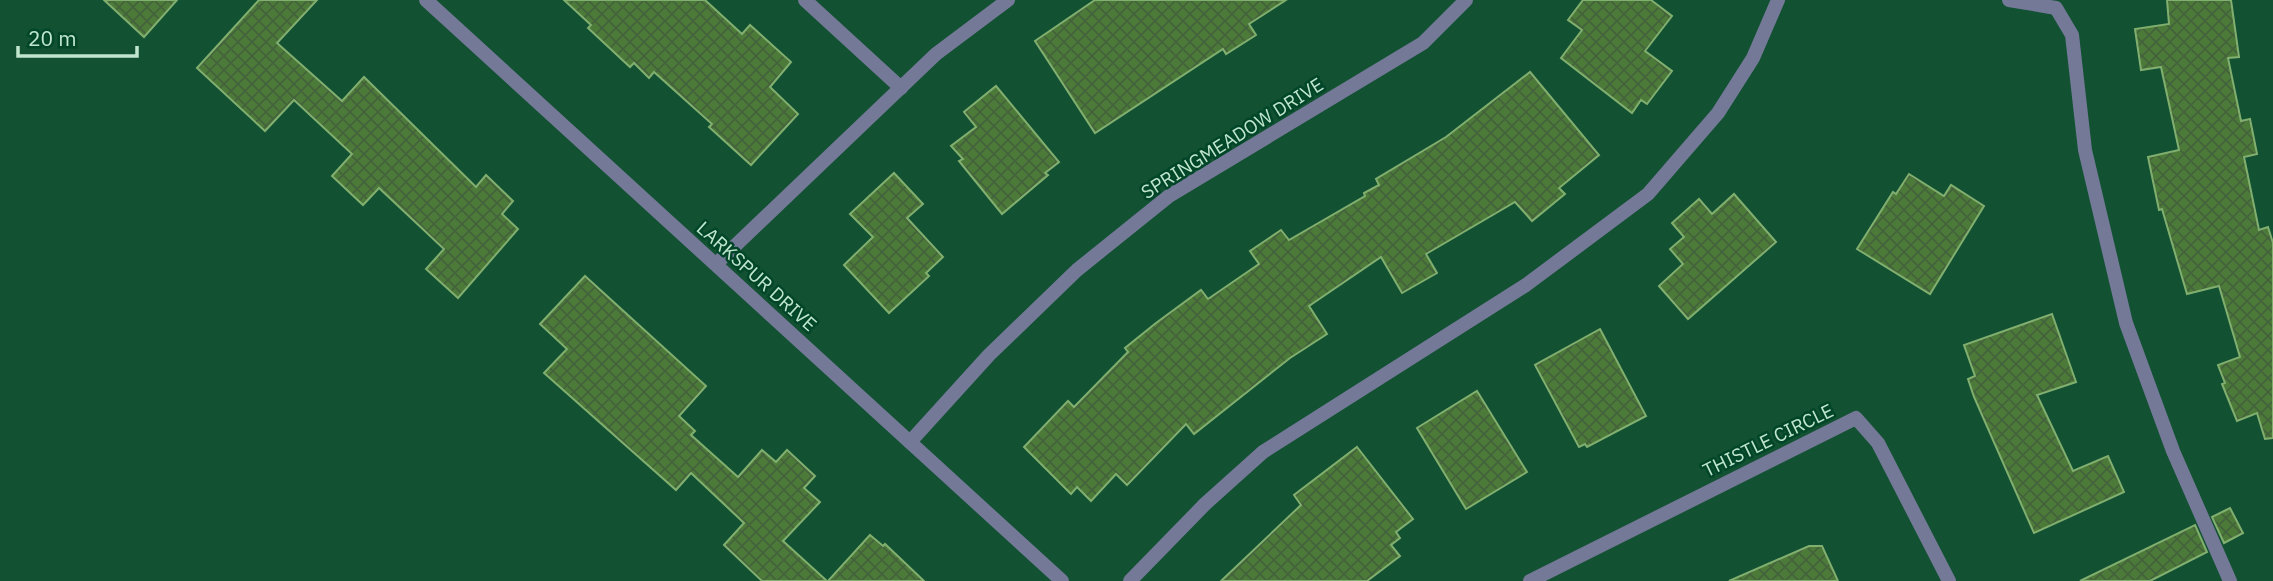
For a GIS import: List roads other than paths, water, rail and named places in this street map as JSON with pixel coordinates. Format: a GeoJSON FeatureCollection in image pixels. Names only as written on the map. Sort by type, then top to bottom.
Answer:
{"type":"FeatureCollection","features":[{"type":"Feature","properties":{"kind":"street","name":"LARKSPUR DRIVE"},"geometry":{"type":"LineString","coordinates":[[426,0],[1062,581]]}},
{"type":"Feature","properties":{"kind":"street"},"geometry":{"type":"LineString","coordinates":[[805,0],[901,88]]}},
{"type":"Feature","properties":{"kind":"street"},"geometry":{"type":"LineString","coordinates":[[716,264],[936,54],[1008,0]]}},
{"type":"Feature","properties":{"kind":"street","name":"SPRINGMEADOW DRIVE"},"geometry":{"type":"LineString","coordinates":[[910,442],[989,355],[1077,270],[1168,196],[1423,43],[1466,0]]}},
{"type":"Feature","properties":{"kind":"street"},"geometry":{"type":"LineString","coordinates":[[1130,581],[1205,504],[1263,452],[1526,285],[1648,194],[1718,113],[1753,58],[1778,0]]}},
{"type":"Feature","properties":{"kind":"street"},"geometry":{"type":"LineString","coordinates":[[2009,0],[2056,8],[2072,35],[2085,150],[2126,323],[2173,451],[2230,581]]}},
{"type":"Feature","properties":{"kind":"street","name":"THISTLE CIRCLE"},"geometry":{"type":"LineString","coordinates":[[1530,581],[1856,418],[1878,443],[1948,581]]}}]}
